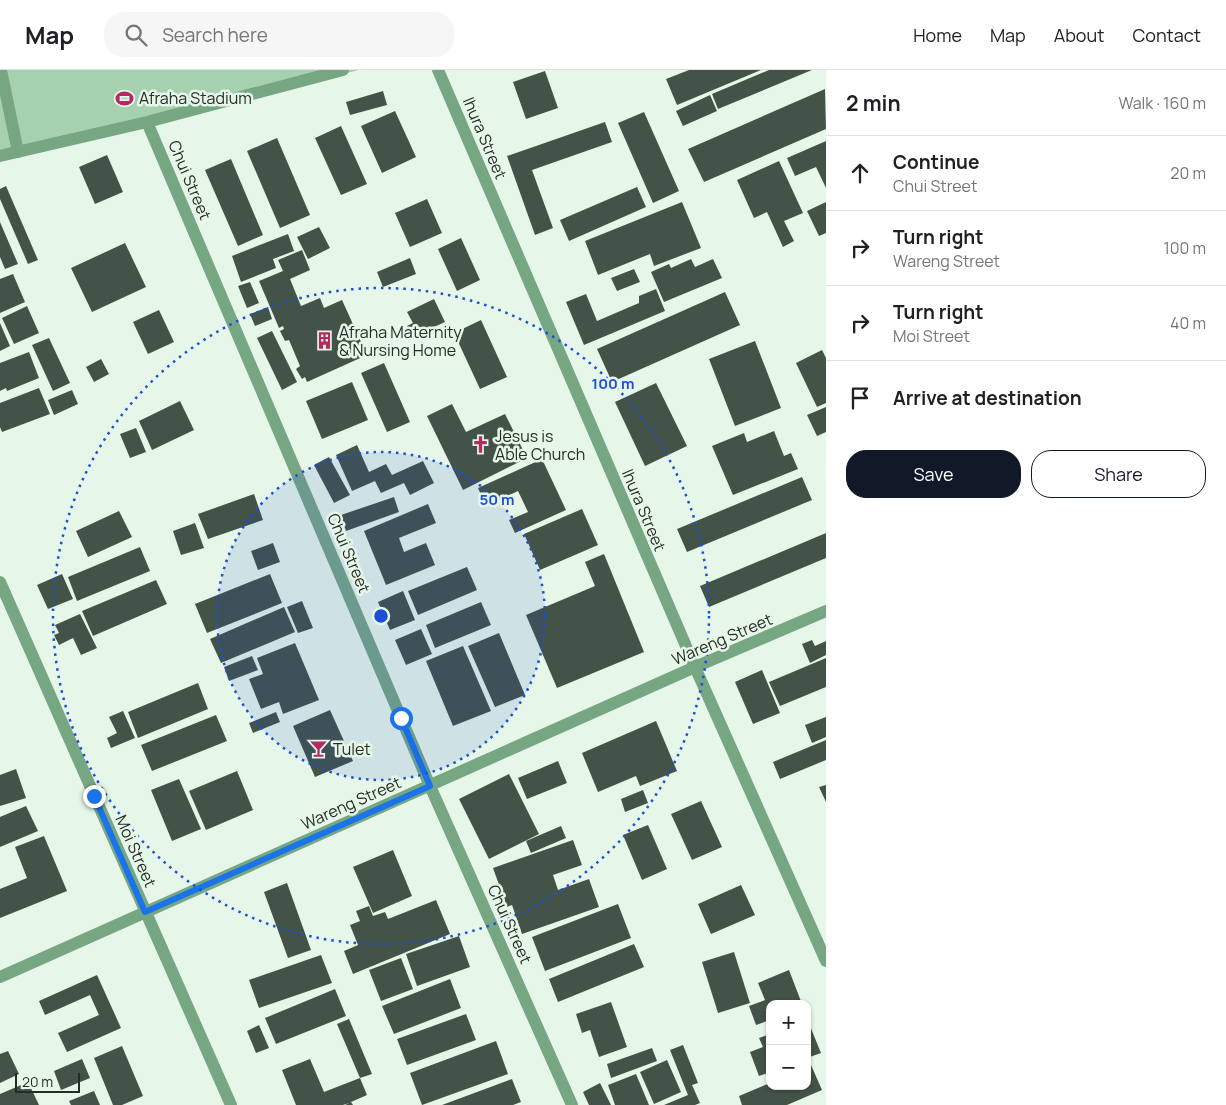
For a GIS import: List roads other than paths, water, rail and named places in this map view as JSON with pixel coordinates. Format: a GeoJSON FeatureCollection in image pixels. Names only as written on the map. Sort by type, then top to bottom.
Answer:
{"type":"FeatureCollection","features":[{"type":"Feature","properties":{"kind":"street"},"geometry":{"type":"LineString","coordinates":[[1,70],[18,152]]}},
{"type":"Feature","properties":{"kind":"street"},"geometry":{"type":"LineString","coordinates":[[0,156],[147,122],[344,70]]}},
{"type":"Feature","properties":{"kind":"street","name":"Ihura Street"},"geometry":{"type":"LineString","coordinates":[[438,70],[695,668],[826,961]]}},
{"type":"Feature","properties":{"kind":"street","name":"Chui Street"},"geometry":{"type":"LineString","coordinates":[[147,122],[430,786],[572,1105]]}},
{"type":"Feature","properties":{"kind":"street","name":"Moi Street"},"geometry":{"type":"LineString","coordinates":[[0,582],[231,1105]]}},
{"type":"Feature","properties":{"kind":"street","name":"Wareng Street"},"geometry":{"type":"LineString","coordinates":[[0,977],[826,611]]}},
{"type":"Feature","properties":{"kind":"place","name":"Afraha Stadium"},"geometry":{"type":"Point","coordinates":[125,98]}},
{"type":"Feature","properties":{"kind":"place","name":"Afraha Maternity & Nursing Home"},"geometry":{"type":"Point","coordinates":[325,341]}},
{"type":"Feature","properties":{"kind":"place","name":"Jesus is Able Church"},"geometry":{"type":"Point","coordinates":[481,445]}},
{"type":"Feature","properties":{"kind":"place","name":"Tulet"},"geometry":{"type":"Point","coordinates":[319,749]}}]}
